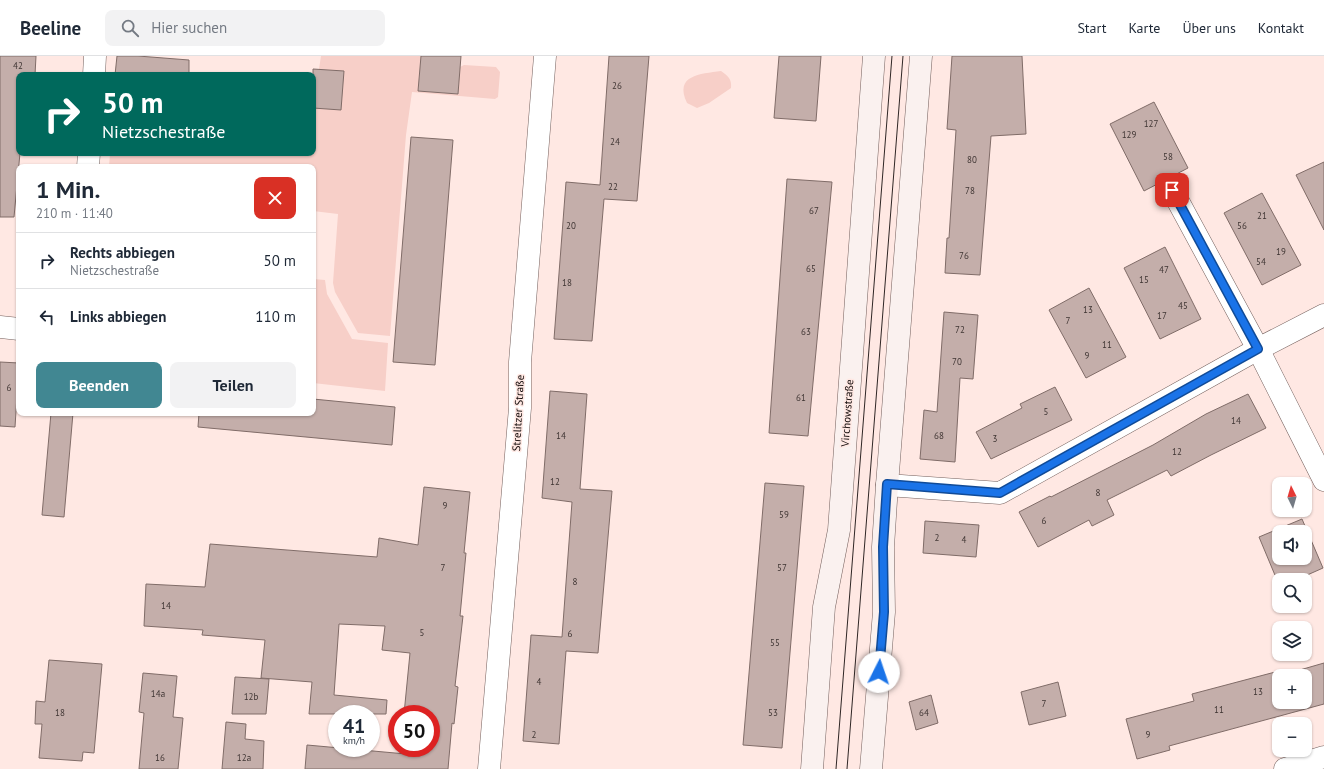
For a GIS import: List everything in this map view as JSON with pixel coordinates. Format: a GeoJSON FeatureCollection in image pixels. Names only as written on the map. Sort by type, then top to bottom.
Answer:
{"type":"FeatureCollection","features":[{"type":"Feature","properties":{"kind":"main road","name":"Virchowstraße"},"geometry":{"type":"LineString","coordinates":[[812,769],[824,607],[839,530],[874,56]]}},
{"type":"Feature","properties":{"kind":"main road"},"geometry":{"type":"LineString","coordinates":[[872,769],[884,612],[883,547],[887,484],[922,56]]}},
{"type":"Feature","properties":{"kind":"street"},"geometry":{"type":"LineString","coordinates":[[94,72],[95,56]]}},
{"type":"Feature","properties":{"kind":"street","name":"Strelitzer Straße"},"geometry":{"type":"LineString","coordinates":[[489,769],[520,408],[520,362],[545,56]]}},
{"type":"Feature","properties":{"kind":"street"},"geometry":{"type":"LineString","coordinates":[[1172,190],[1258,349],[1324,480]]}},
{"type":"Feature","properties":{"kind":"street"},"geometry":{"type":"LineString","coordinates":[[887,484],[1000,493],[1258,349],[1324,315]]}},
{"type":"Feature","properties":{"kind":"street"},"geometry":{"type":"LineString","coordinates":[[0,327],[16,329]]}},
{"type":"Feature","properties":{"kind":"street"},"geometry":{"type":"LineString","coordinates":[[1285,769],[1324,757]]}},
{"type":"Feature","properties":{"kind":"shaded area"},"geometry":{"type":"Polygon","coordinates":[[[321,56],[421,56],[418,91],[458,94],[460,67],[464,65],[496,67],[500,72],[498,97],[495,99],[412,92],[406,135],[390,336],[358,333],[335,292],[333,283],[338,214],[316,211],[316,164],[109,164],[110,156],[316,156],[316,88],[321,56]]]}},
{"type":"Feature","properties":{"kind":"shaded area"},"geometry":{"type":"Polygon","coordinates":[[[721,71],[729,78],[731,88],[709,103],[697,108],[687,103],[684,94],[684,87],[687,81],[698,75],[721,71]]]}},
{"type":"Feature","properties":{"kind":"shaded area"},"geometry":{"type":"Polygon","coordinates":[[[316,279],[325,280],[327,294],[352,339],[388,343],[385,391],[316,383],[316,279]]]}},
{"type":"Feature","properties":{"kind":"building"},"geometry":{"type":"Polygon","coordinates":[[[0,56],[36,56],[35,72],[16,72],[16,156],[20,156],[19,164],[16,164],[14,217],[0,217],[0,56]]]}},
{"type":"Feature","properties":{"kind":"building"},"geometry":{"type":"Polygon","coordinates":[[[117,56],[189,60],[189,72],[115,72],[117,56]]]}},
{"type":"Feature","properties":{"kind":"building"},"geometry":{"type":"Polygon","coordinates":[[[421,56],[461,56],[458,94],[418,91],[421,56]]]}},
{"type":"Feature","properties":{"kind":"building"},"geometry":{"type":"Polygon","coordinates":[[[609,56],[649,56],[637,201],[604,199],[592,341],[554,339],[566,182],[600,185],[609,56]]]}},
{"type":"Feature","properties":{"kind":"building"},"geometry":{"type":"Polygon","coordinates":[[[779,56],[821,56],[816,121],[774,118],[779,56]]]}},
{"type":"Feature","properties":{"kind":"building"},"geometry":{"type":"Polygon","coordinates":[[[952,56],[1022,56],[1026,134],[991,136],[980,275],[945,273],[947,238],[949,238],[956,130],[947,129],[952,56]]]}},
{"type":"Feature","properties":{"kind":"building"},"geometry":{"type":"Polygon","coordinates":[[[313,69],[344,71],[341,110],[316,108],[316,72],[313,72],[313,69]]]}},
{"type":"Feature","properties":{"kind":"building"},"geometry":{"type":"Polygon","coordinates":[[[1154,102],[1188,168],[1144,191],[1110,124],[1154,102]]]}},
{"type":"Feature","properties":{"kind":"building"},"geometry":{"type":"Polygon","coordinates":[[[411,137],[453,140],[435,365],[393,362],[411,137]]]}},
{"type":"Feature","properties":{"kind":"building"},"geometry":{"type":"Polygon","coordinates":[[[1324,162],[1324,230],[1296,175],[1324,162]]]}},
{"type":"Feature","properties":{"kind":"building"},"geometry":{"type":"Polygon","coordinates":[[[787,179],[832,182],[808,436],[769,433],[787,179]]]}},
{"type":"Feature","properties":{"kind":"building"},"geometry":{"type":"Polygon","coordinates":[[[1262,193],[1301,265],[1262,285],[1224,213],[1262,193]]]}},
{"type":"Feature","properties":{"kind":"building"},"geometry":{"type":"Polygon","coordinates":[[[1165,247],[1201,319],[1160,339],[1124,268],[1165,247]]]}},
{"type":"Feature","properties":{"kind":"building"},"geometry":{"type":"Polygon","coordinates":[[[1089,288],[1126,357],[1086,378],[1049,310],[1089,288]]]}},
{"type":"Feature","properties":{"kind":"building"},"geometry":{"type":"Polygon","coordinates":[[[944,312],[978,315],[973,379],[960,378],[955,462],[920,459],[924,410],[937,412],[944,312]]]}},
{"type":"Feature","properties":{"kind":"building"},"geometry":{"type":"Polygon","coordinates":[[[0,362],[16,363],[15,427],[0,426],[0,362]]]}},
{"type":"Feature","properties":{"kind":"building"},"geometry":{"type":"Polygon","coordinates":[[[1055,387],[1072,420],[991,459],[976,432],[1022,408],[1020,404],[1055,387]]]}},
{"type":"Feature","properties":{"kind":"building"},"geometry":{"type":"Polygon","coordinates":[[[550,391],[587,394],[580,489],[612,491],[598,653],[566,651],[559,744],[523,741],[531,635],[562,637],[572,502],[542,498],[550,391]]]}},
{"type":"Feature","properties":{"kind":"building"},"geometry":{"type":"Polygon","coordinates":[[[1248,394],[1266,428],[1171,476],[1167,470],[1107,500],[1114,515],[1092,526],[1089,520],[1038,547],[1019,512],[1153,445],[1206,414],[1248,394]]]}},
{"type":"Feature","properties":{"kind":"building"},"geometry":{"type":"Polygon","coordinates":[[[316,399],[395,407],[392,445],[198,427],[199,416],[316,416],[316,399]]]}},
{"type":"Feature","properties":{"kind":"building"},"geometry":{"type":"Polygon","coordinates":[[[51,416],[73,416],[64,517],[42,515],[51,416]]]}},
{"type":"Feature","properties":{"kind":"building"},"geometry":{"type":"Polygon","coordinates":[[[765,483],[804,486],[782,748],[743,745],[765,483]]]}},
{"type":"Feature","properties":{"kind":"building"},"geometry":{"type":"Polygon","coordinates":[[[424,487],[470,492],[460,616],[463,616],[455,686],[458,687],[454,724],[452,723],[448,769],[305,769],[307,745],[328,747],[328,757],[380,757],[380,752],[388,752],[388,757],[440,757],[440,705],[405,705],[410,653],[382,650],[385,626],[339,624],[334,695],[387,700],[386,714],[380,714],[380,705],[328,705],[328,714],[309,714],[312,682],[261,678],[265,640],[202,635],[203,630],[144,626],[146,584],[205,587],[210,544],[377,557],[379,538],[418,545],[424,487]]]}},
{"type":"Feature","properties":{"kind":"building"},"geometry":{"type":"Polygon","coordinates":[[[1302,519],[1305,525],[1288,525],[1302,519]]]}},
{"type":"Feature","properties":{"kind":"building"},"geometry":{"type":"Polygon","coordinates":[[[925,521],[979,525],[976,557],[923,553],[925,521]]]}},
{"type":"Feature","properties":{"kind":"building"},"geometry":{"type":"Polygon","coordinates":[[[1272,532],[1272,565],[1312,565],[1312,542],[1323,568],[1312,573],[1274,573],[1259,537],[1272,532]]]}},
{"type":"Feature","properties":{"kind":"building"},"geometry":{"type":"Polygon","coordinates":[[[49,660],[102,664],[94,753],[83,752],[82,761],[39,758],[42,724],[35,724],[36,701],[45,702],[49,660]]]}},
{"type":"Feature","properties":{"kind":"building"},"geometry":{"type":"Polygon","coordinates":[[[1324,663],[1324,704],[1312,707],[1312,669],[1303,669],[1324,663]]]}},
{"type":"Feature","properties":{"kind":"building"},"geometry":{"type":"Polygon","coordinates":[[[143,673],[177,676],[173,717],[183,718],[178,769],[139,769],[144,713],[139,712],[143,673]]]}},
{"type":"Feature","properties":{"kind":"building"},"geometry":{"type":"Polygon","coordinates":[[[1272,673],[1272,709],[1306,709],[1169,746],[1170,750],[1137,759],[1126,719],[1194,701],[1192,694],[1272,673]]]}},
{"type":"Feature","properties":{"kind":"building"},"geometry":{"type":"Polygon","coordinates":[[[235,677],[269,679],[266,714],[232,714],[235,677]]]}},
{"type":"Feature","properties":{"kind":"building"},"geometry":{"type":"Polygon","coordinates":[[[1058,682],[1066,716],[1029,725],[1021,692],[1058,682]]]}},
{"type":"Feature","properties":{"kind":"building"},"geometry":{"type":"Polygon","coordinates":[[[931,695],[938,723],[916,730],[909,702],[931,695]]]}},
{"type":"Feature","properties":{"kind":"building"},"geometry":{"type":"Polygon","coordinates":[[[226,722],[246,724],[245,739],[264,741],[263,769],[222,769],[226,722]]]}},
{"type":"Feature","properties":{"kind":"tram line"},"geometry":{"type":"LineString","coordinates":[[836,769],[892,56]]}},
{"type":"Feature","properties":{"kind":"tram line"},"geometry":{"type":"LineString","coordinates":[[847,769],[903,56]]}},
{"type":"Feature","properties":{"kind":"route"},"geometry":{"type":"LineString","coordinates":[[879,672],[884,612],[883,547],[887,484],[1000,493],[1258,349],[1172,190]]}}]}
